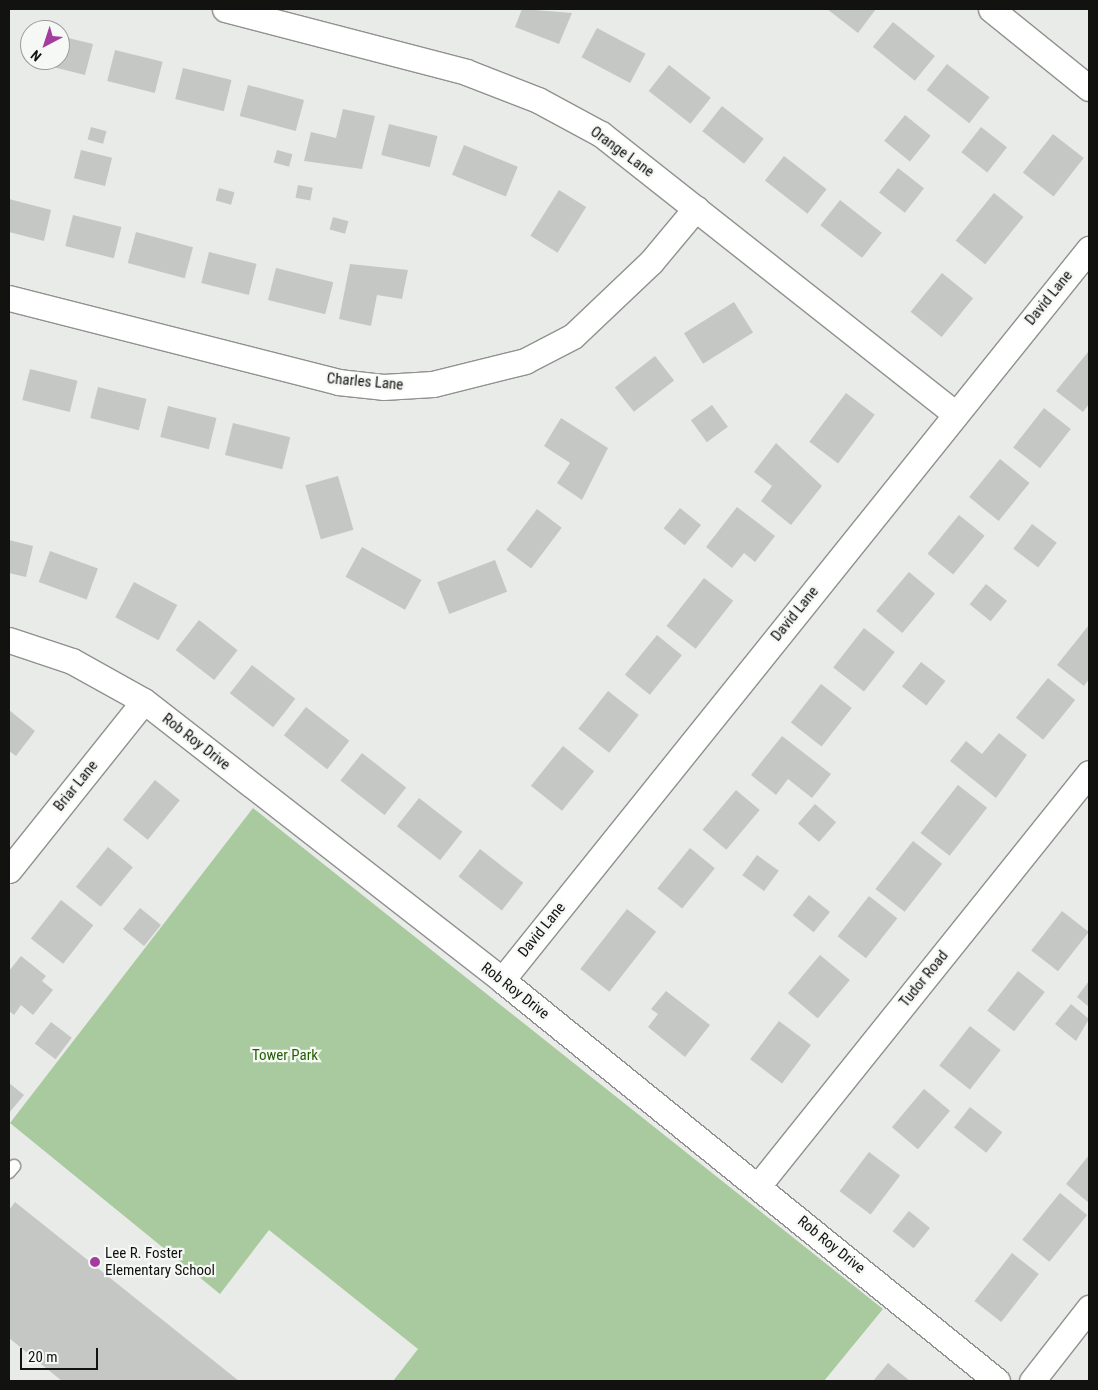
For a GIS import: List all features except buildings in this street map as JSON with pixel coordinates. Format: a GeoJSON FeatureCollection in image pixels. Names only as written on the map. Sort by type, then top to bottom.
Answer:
{"type":"FeatureCollection","features":[{"type":"Feature","properties":{"kind":"street","name":"Orange Lane"},"geometry":{"type":"LineString","coordinates":[[226,9],[466,72],[538,100],[601,134],[956,414]]}},
{"type":"Feature","properties":{"kind":"street"},"geometry":{"type":"LineString","coordinates":[[991,9],[1089,88]]}},
{"type":"Feature","properties":{"kind":"street","name":"Charles Lane"},"geometry":{"type":"LineString","coordinates":[[9,298],[338,382],[383,387],[433,384],[525,361],[573,336],[645,268],[696,208]]}},
{"type":"Feature","properties":{"kind":"street","name":"David Lane"},"geometry":{"type":"LineString","coordinates":[[502,980],[1089,248]]}},
{"type":"Feature","properties":{"kind":"street","name":"Rob Roy Drive"},"geometry":{"type":"LineString","coordinates":[[9,640],[72,661],[144,702],[502,980],[996,1381]]}},
{"type":"Feature","properties":{"kind":"street","name":"Briar Lane"},"geometry":{"type":"LineString","coordinates":[[9,870],[144,702]]}},
{"type":"Feature","properties":{"kind":"street","name":"Tudor Road"},"geometry":{"type":"LineString","coordinates":[[758,1186],[1089,773]]}},
{"type":"Feature","properties":{"kind":"street"},"geometry":{"type":"LineString","coordinates":[[1032,1381],[1089,1308]]}},
{"type":"Feature","properties":{"kind":"green space","name":"Tower Park"},"geometry":{"type":"Polygon","coordinates":[[[253,808],[883,1309],[824,1381],[393,1381],[418,1349],[269,1230],[220,1294],[10,1123],[253,808]]]}},
{"type":"Feature","properties":{"kind":"place","name":"Lee R. Foster Elementary School"},"geometry":{"type":"Point","coordinates":[95,1262]}}]}
